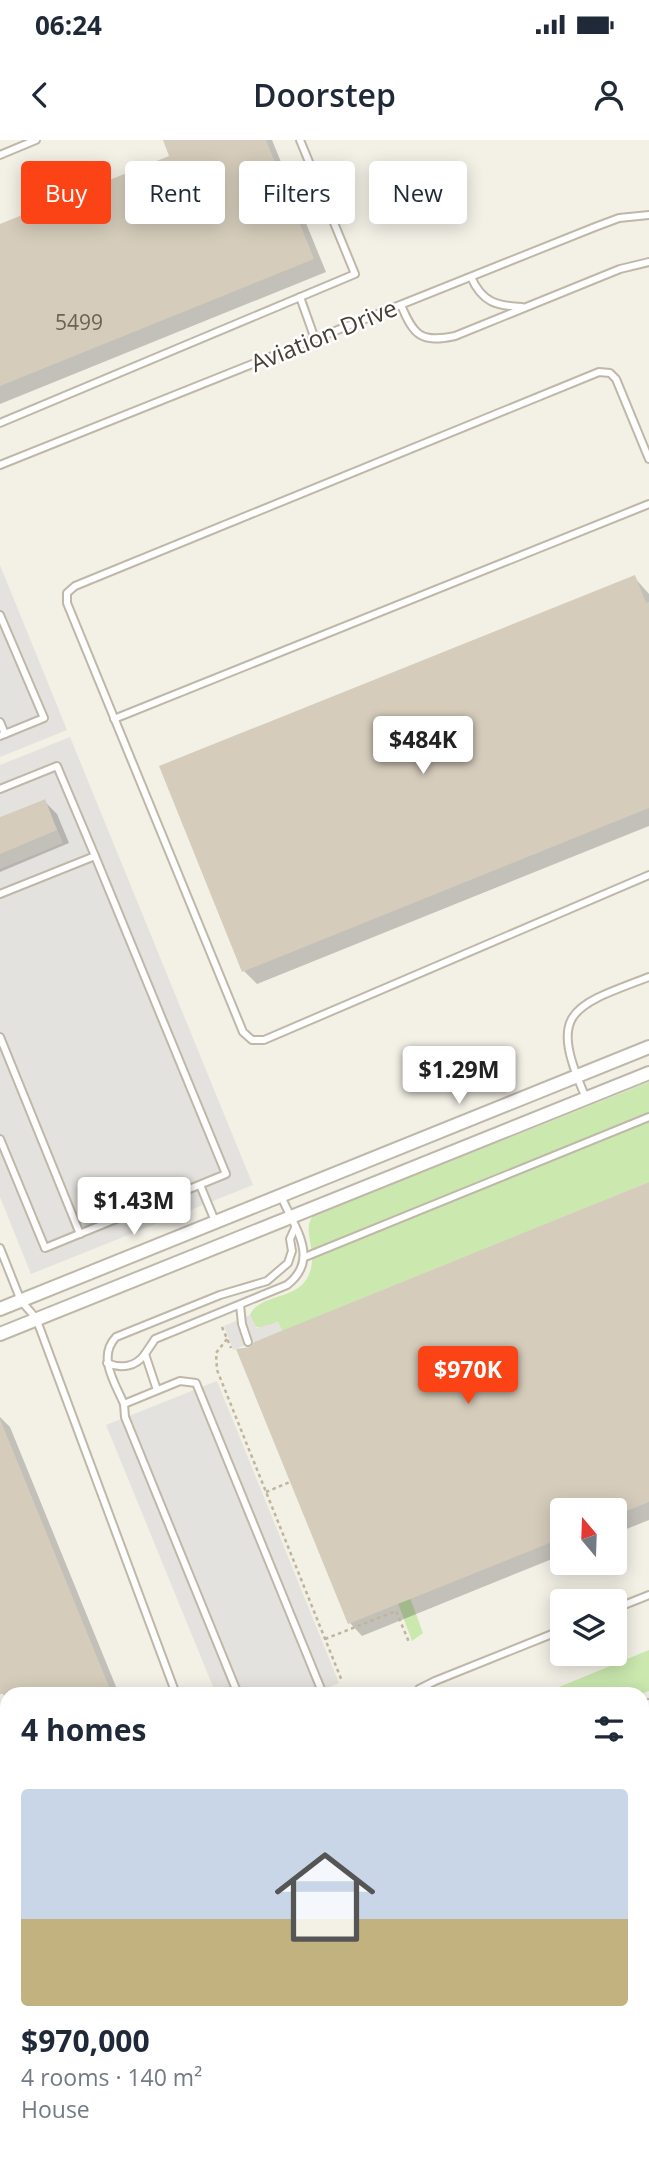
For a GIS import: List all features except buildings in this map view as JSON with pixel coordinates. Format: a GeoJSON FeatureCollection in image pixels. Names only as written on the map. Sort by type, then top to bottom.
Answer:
{"type":"FeatureCollection","features":[{"type":"Feature","properties":{"kind":"street"},"geometry":{"type":"LineString","coordinates":[[0,1309],[649,1046]]}},
{"type":"Feature","properties":{"kind":"street"},"geometry":{"type":"LineString","coordinates":[[0,1334],[36,1318],[293,1223],[649,1073]]}},
{"type":"Feature","properties":{"kind":"lane"},"geometry":{"type":"LineString","coordinates":[[0,155],[36,140]]}},
{"type":"Feature","properties":{"kind":"lane"},"geometry":{"type":"LineString","coordinates":[[0,422],[355,274],[300,140]]}},
{"type":"Feature","properties":{"kind":"lane","name":"Aviation Drive"},"geometry":{"type":"LineString","coordinates":[[0,465],[619,218],[649,215]]}},
{"type":"Feature","properties":{"kind":"lane"},"geometry":{"type":"LineString","coordinates":[[401,305],[410,326],[419,336],[435,340],[455,336],[620,269],[649,262]]}},
{"type":"Feature","properties":{"kind":"lane"},"geometry":{"type":"LineString","coordinates":[[471,277],[478,292],[488,302],[502,307],[528,307]]}},
{"type":"Feature","properties":{"kind":"lane"},"geometry":{"type":"LineString","coordinates":[[300,298],[315,339]]}},
{"type":"Feature","properties":{"kind":"lane"},"geometry":{"type":"LineString","coordinates":[[649,459],[616,379],[610,373],[599,372],[75,586],[67,593],[67,603],[243,1032],[252,1041],[264,1040],[649,875]]}},
{"type":"Feature","properties":{"kind":"lane"},"geometry":{"type":"LineString","coordinates":[[114,719],[649,504]]}},
{"type":"Feature","properties":{"kind":"lane"},"geometry":{"type":"LineString","coordinates":[[0,615],[44,718],[2,735],[0,722]]}},
{"type":"Feature","properties":{"kind":"lane"},"geometry":{"type":"LineString","coordinates":[[0,789],[57,766],[226,1174],[45,1248],[0,1139]]}},
{"type":"Feature","properties":{"kind":"lane"},"geometry":{"type":"LineString","coordinates":[[0,894],[95,856]]}},
{"type":"Feature","properties":{"kind":"lane"},"geometry":{"type":"LineString","coordinates":[[586,1098],[567,1045],[566,1031],[574,1014],[592,1000],[649,977]]}},
{"type":"Feature","properties":{"kind":"lane"},"geometry":{"type":"LineString","coordinates":[[0,1037],[80,1234]]}},
{"type":"Feature","properties":{"kind":"lane"},"geometry":{"type":"LineString","coordinates":[[305,1257],[649,1117]]}},
{"type":"Feature","properties":{"kind":"lane"},"geometry":{"type":"LineString","coordinates":[[200,1185],[215,1221]]}},
{"type":"Feature","properties":{"kind":"lane"},"geometry":{"type":"LineString","coordinates":[[107,1363],[124,1367],[136,1363],[155,1339],[287,1285],[297,1278],[305,1257],[301,1235],[281,1196]]}},
{"type":"Feature","properties":{"kind":"lane"},"geometry":{"type":"LineString","coordinates":[[235,1687],[125,1417],[124,1404],[107,1363],[109,1344],[116,1337],[220,1295],[267,1280],[280,1272],[288,1263],[292,1251],[290,1239],[293,1223]]}},
{"type":"Feature","properties":{"kind":"lane"},"geometry":{"type":"LineString","coordinates":[[0,1248],[3,1265],[21,1301],[36,1318],[173,1687]]}},
{"type":"Feature","properties":{"kind":"lane"},"geometry":{"type":"LineString","coordinates":[[240,1305],[248,1342]]}},
{"type":"Feature","properties":{"kind":"lane"},"geometry":{"type":"LineString","coordinates":[[145,1354],[157,1390]]}},
{"type":"Feature","properties":{"kind":"lane"},"geometry":{"type":"LineString","coordinates":[[124,1404],[180,1381],[196,1383],[320,1687]]}},
{"type":"Feature","properties":{"kind":"lane"},"geometry":{"type":"LineString","coordinates":[[627,1604],[649,1595]]}},
{"type":"Feature","properties":{"kind":"lane"},"geometry":{"type":"LineString","coordinates":[[430,1687],[550,1635]]}},
{"type":"Feature","properties":{"kind":"path"},"geometry":{"type":"LineString","coordinates":[[222,1327],[231,1348]]}},
{"type":"Feature","properties":{"kind":"path"},"geometry":{"type":"LineString","coordinates":[[227,1339],[216,1353],[217,1370],[342,1681]]}},
{"type":"Feature","properties":{"kind":"path"},"geometry":{"type":"LineString","coordinates":[[266,1492],[290,1482]]}},
{"type":"Feature","properties":{"kind":"path"},"geometry":{"type":"LineString","coordinates":[[325,1639],[396,1611],[409,1642]]}},
{"type":"Feature","properties":{"kind":"green space"},"geometry":{"type":"Polygon","coordinates":[[[649,1082],[649,1182],[282,1331],[278,1322],[262,1328],[254,1326],[250,1315],[254,1309],[268,1300],[293,1291],[306,1280],[312,1261],[309,1229],[313,1216],[649,1082]]]}},
{"type":"Feature","properties":{"kind":"green space"},"geometry":{"type":"Polygon","coordinates":[[[410,1598],[423,1633],[412,1641],[398,1603],[410,1598]]]}},
{"type":"Feature","properties":{"kind":"green space"},"geometry":{"type":"Polygon","coordinates":[[[649,1650],[649,1687],[559,1687],[610,1666],[627,1666],[627,1659],[649,1650]]]}},
{"type":"Feature","properties":{"kind":"shaded area"},"geometry":{"type":"Polygon","coordinates":[[[0,565],[67,730],[0,757],[0,565]]]}},
{"type":"Feature","properties":{"kind":"shaded area"},"geometry":{"type":"Polygon","coordinates":[[[70,737],[253,1185],[31,1274],[0,1197],[0,869],[63,843],[44,799],[0,817],[0,765],[70,737]]]}},
{"type":"Feature","properties":{"kind":"shaded area"},"geometry":{"type":"Polygon","coordinates":[[[250,1315],[257,1328],[278,1322],[282,1331],[233,1350],[224,1326],[250,1315]]]}},
{"type":"Feature","properties":{"kind":"shaded area"},"geometry":{"type":"Polygon","coordinates":[[[217,1381],[339,1683],[330,1687],[213,1687],[106,1425],[217,1381]]]}}]}
